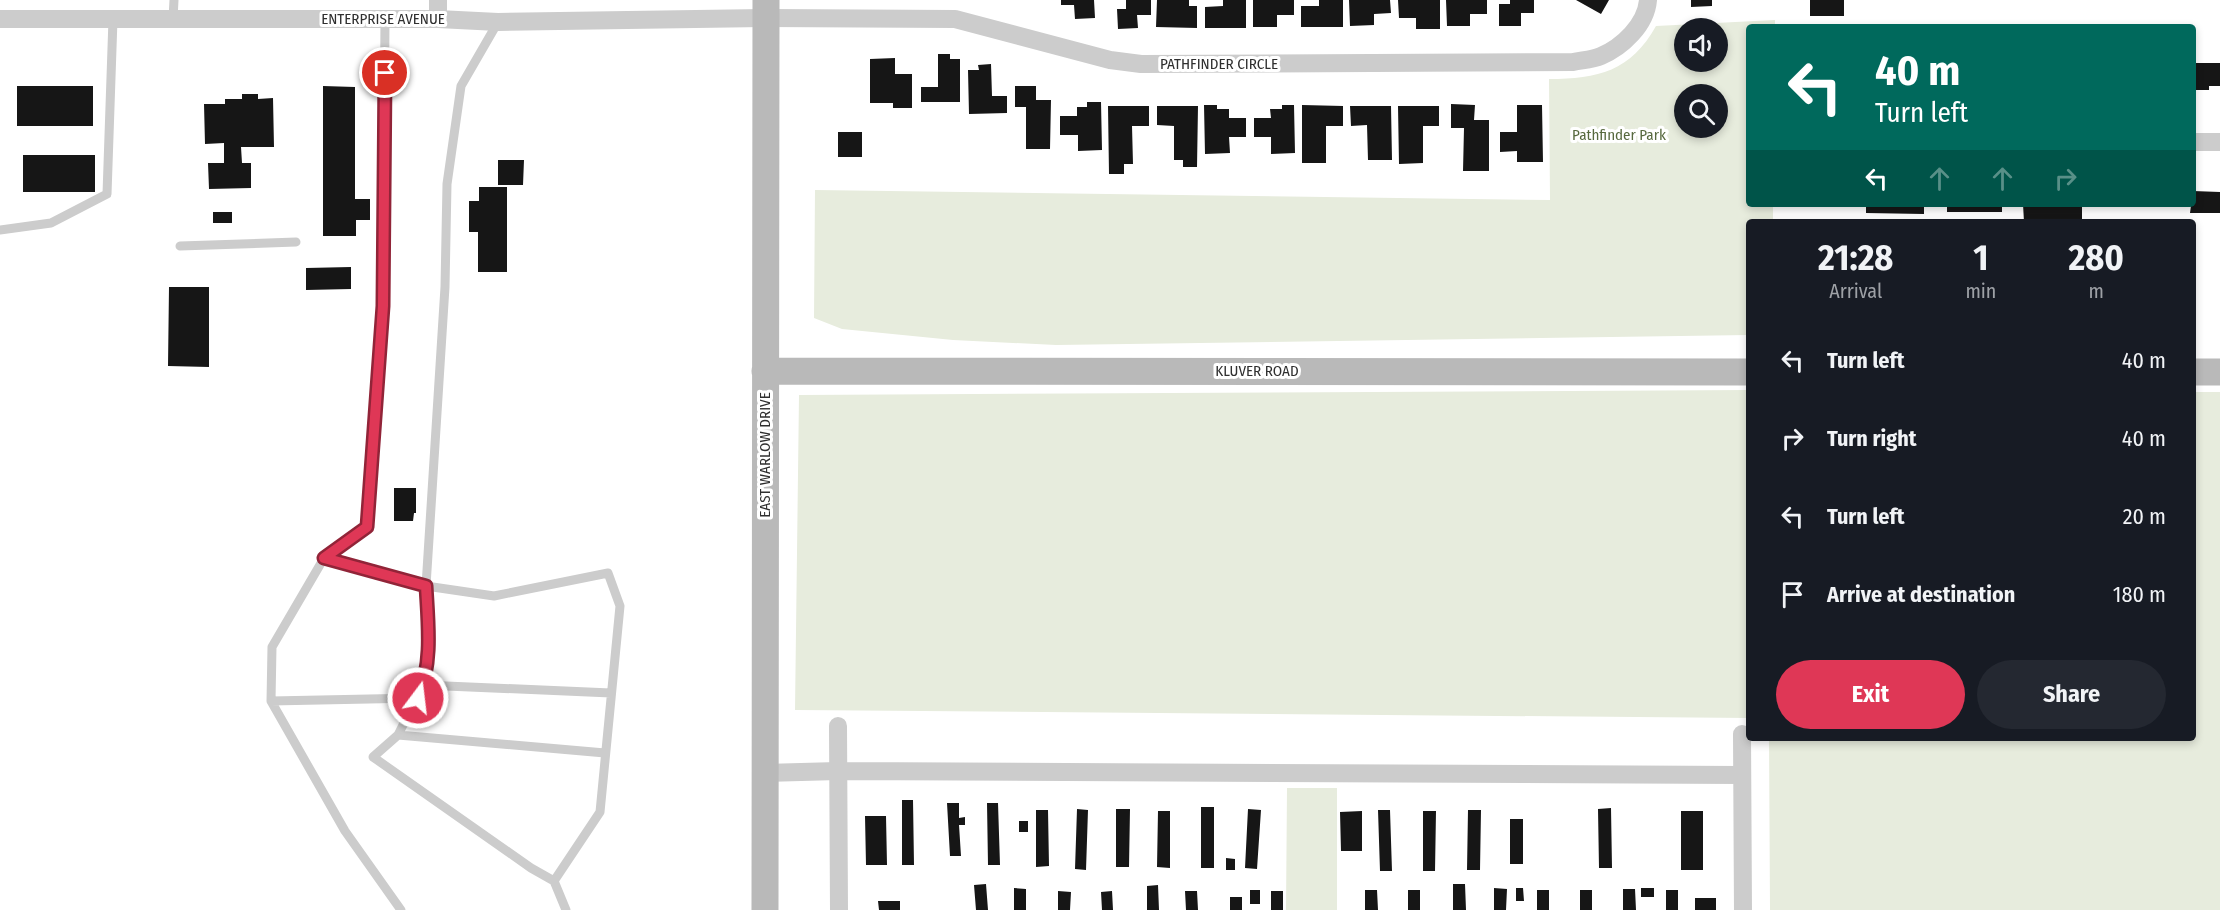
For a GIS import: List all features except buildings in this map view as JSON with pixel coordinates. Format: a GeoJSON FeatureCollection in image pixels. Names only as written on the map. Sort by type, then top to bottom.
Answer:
{"type":"FeatureCollection","features":[{"type":"Feature","properties":{"kind":"street"},"geometry":{"type":"LineString","coordinates":[[438,0],[438,19]]}},
{"type":"Feature","properties":{"kind":"street","name":"PATHFINDER CIRCLE"},"geometry":{"type":"LineString","coordinates":[[766,9],[955,19],[1110,60],[1142,64],[1573,62],[1599,57],[1620,45],[1636,28],[1648,0]]}},
{"type":"Feature","properties":{"kind":"street","name":"ENTERPRISE AVENUE"},"geometry":{"type":"LineString","coordinates":[[0,19],[438,19],[498,22],[766,9]]}},
{"type":"Feature","properties":{"kind":"street","name":"EAST WARLOW DRIVE"},"geometry":{"type":"LineString","coordinates":[[765,910],[766,9]]}},
{"type":"Feature","properties":{"kind":"street"},"geometry":{"type":"LineString","coordinates":[[2196,141],[2220,141]]}},
{"type":"Feature","properties":{"kind":"street","name":"KLUVER ROAD"},"geometry":{"type":"LineString","coordinates":[[765,371],[1746,372]]}},
{"type":"Feature","properties":{"kind":"street"},"geometry":{"type":"LineString","coordinates":[[2196,372],[2220,372]]}},
{"type":"Feature","properties":{"kind":"street"},"geometry":{"type":"LineString","coordinates":[[838,726],[838,910]]}},
{"type":"Feature","properties":{"kind":"street"},"geometry":{"type":"LineString","coordinates":[[1743,734],[1743,910]]}},
{"type":"Feature","properties":{"kind":"street"},"geometry":{"type":"LineString","coordinates":[[765,773],[838,771],[1743,775]]}},
{"type":"Feature","properties":{"kind":"lane"},"geometry":{"type":"LineString","coordinates":[[173,19],[174,0]]}},
{"type":"Feature","properties":{"kind":"lane"},"geometry":{"type":"LineString","coordinates":[[0,230],[51,223],[107,194],[113,19]]}},
{"type":"Feature","properties":{"kind":"lane"},"geometry":{"type":"LineString","coordinates":[[385,19],[383,306],[367,527],[324,558],[272,647],[271,701],[345,831],[401,910]]}},
{"type":"Feature","properties":{"kind":"lane"},"geometry":{"type":"LineString","coordinates":[[498,22],[460,86],[447,184],[445,287],[426,586],[429,638],[423,684],[398,735],[373,757],[531,868],[554,880],[566,910]]}},
{"type":"Feature","properties":{"kind":"lane"},"geometry":{"type":"LineString","coordinates":[[180,246],[296,242]]}},
{"type":"Feature","properties":{"kind":"lane"},"geometry":{"type":"LineString","coordinates":[[324,558],[426,586],[494,596],[608,573],[620,606],[600,812],[554,880]]}},
{"type":"Feature","properties":{"kind":"lane"},"geometry":{"type":"LineString","coordinates":[[423,684],[611,693]]}},
{"type":"Feature","properties":{"kind":"lane"},"geometry":{"type":"LineString","coordinates":[[271,701],[418,698]]}},
{"type":"Feature","properties":{"kind":"lane"},"geometry":{"type":"LineString","coordinates":[[398,735],[605,753]]}},
{"type":"Feature","properties":{"kind":"green space","name":"Pathfinder Park"},"geometry":{"type":"Polygon","coordinates":[[[1775,20],[1775,24],[1746,24],[1746,207],[1773,207],[1773,219],[1746,219],[1746,335],[1056,345],[953,340],[842,329],[814,318],[815,190],[1550,200],[1549,79],[1567,79],[1598,74],[1624,63],[1636,53],[1656,26],[1674,25],[1674,72],[1728,72],[1728,22],[1775,20]]]}},
{"type":"Feature","properties":{"kind":"green space"},"geometry":{"type":"Polygon","coordinates":[[[1746,390],[1746,718],[795,710],[799,395],[1746,390]]]}},
{"type":"Feature","properties":{"kind":"green space"},"geometry":{"type":"Polygon","coordinates":[[[2196,392],[2220,392],[2220,910],[1770,910],[1769,741],[2196,741],[2196,392]]]}},
{"type":"Feature","properties":{"kind":"green space"},"geometry":{"type":"Polygon","coordinates":[[[1287,788],[1337,788],[1337,910],[1286,910],[1287,788]]]}},
{"type":"Feature","properties":{"kind":"route"},"geometry":{"type":"LineString","coordinates":[[385,73],[383,306],[367,527],[324,558],[426,586],[429,638],[423,684],[418,698]]}}]}
